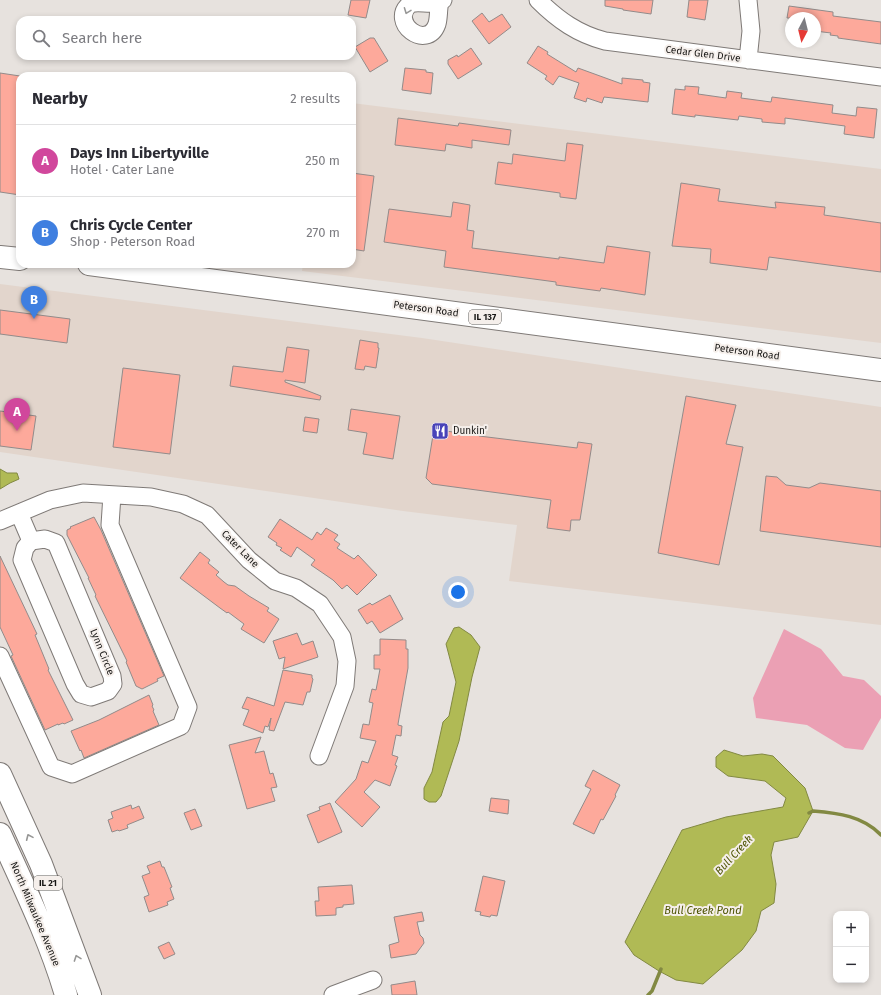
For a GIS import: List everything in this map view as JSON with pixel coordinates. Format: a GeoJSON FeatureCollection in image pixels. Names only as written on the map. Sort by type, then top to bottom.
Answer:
{"type":"FeatureCollection","features":[{"type":"Feature","properties":{"kind":"main road"},"geometry":{"type":"LineString","coordinates":[[0,257],[16,259]]}},
{"type":"Feature","properties":{"kind":"main road","name":"Peterson Road"},"geometry":{"type":"LineString","coordinates":[[119,268],[881,370]]}},
{"type":"Feature","properties":{"kind":"main road","name":"IL 21"},"geometry":{"type":"LineString","coordinates":[[0,774],[41,864],[90,995]]}},
{"type":"Feature","properties":{"kind":"main road","name":"North Milwaukee Avenue"},"geometry":{"type":"LineString","coordinates":[[0,834],[28,894],[61,978],[66,995]]}},
{"type":"Feature","properties":{"kind":"street","name":"Cedar Glen Drive"},"geometry":{"type":"LineString","coordinates":[[538,0],[568,26],[598,40],[881,77]]}},
{"type":"Feature","properties":{"kind":"street"},"geometry":{"type":"LineString","coordinates":[[748,0],[751,31],[748,60]]}},
{"type":"Feature","properties":{"kind":"street","name":"Cater Lane"},"geometry":{"type":"LineString","coordinates":[[0,521],[50,500],[84,493],[158,498],[183,504],[207,515],[254,564],[275,581],[296,588],[320,604],[342,637],[347,661],[345,686],[319,756]]}},
{"type":"Feature","properties":{"kind":"street"},"geometry":{"type":"LineString","coordinates":[[0,656],[50,767],[72,774],[181,726],[188,707],[110,525],[112,495]]}},
{"type":"Feature","properties":{"kind":"street"},"geometry":{"type":"LineString","coordinates":[[19,513],[31,540]]}},
{"type":"Feature","properties":{"kind":"street","name":"Lynn Circle"},"geometry":{"type":"LineString","coordinates":[[45,539],[56,543],[112,676],[113,684],[108,691],[91,697],[81,694],[75,684],[22,560],[25,548],[31,540],[45,539]]}},
{"type":"Feature","properties":{"kind":"street"},"geometry":{"type":"LineString","coordinates":[[333,995],[373,980]]}},
{"type":"Feature","properties":{"kind":"shaded area"},"geometry":{"type":"Polygon","coordinates":[[[356,103],[881,169],[881,343],[302,271],[302,268],[356,268],[356,103]]]}},
{"type":"Feature","properties":{"kind":"shaded area"},"geometry":{"type":"Polygon","coordinates":[[[0,284],[422,338],[881,407],[881,625],[509,581],[517,525],[403,511],[0,452],[0,284]]]}},
{"type":"Feature","properties":{"kind":"shaded area"},"geometry":{"type":"Polygon","coordinates":[[[784,629],[821,649],[843,676],[864,680],[881,696],[881,718],[863,750],[845,748],[807,725],[756,718],[753,698],[784,629]]]}},
{"type":"Feature","properties":{"kind":"water"},"geometry":{"type":"Polygon","coordinates":[[[0,469],[7,473],[17,473],[19,479],[0,489],[0,469]]]}},
{"type":"Feature","properties":{"kind":"water"},"geometry":{"type":"Polygon","coordinates":[[[459,627],[471,635],[480,647],[472,677],[459,741],[441,796],[436,802],[429,802],[424,799],[424,788],[432,772],[443,722],[449,716],[456,682],[446,644],[454,628],[459,627]]]}},
{"type":"Feature","properties":{"kind":"water","name":"Bull Creek Pond"},"geometry":{"type":"Polygon","coordinates":[[[724,750],[743,756],[762,754],[773,756],[805,788],[813,811],[798,837],[774,842],[771,855],[776,884],[774,903],[761,911],[756,931],[742,950],[703,984],[676,980],[634,955],[625,942],[682,830],[726,817],[783,807],[786,798],[765,781],[728,776],[716,767],[716,757],[724,750]]]}},
{"type":"Feature","properties":{"kind":"building"},"geometry":{"type":"Polygon","coordinates":[[[351,0],[370,0],[366,18],[348,15],[351,0]]]}},
{"type":"Feature","properties":{"kind":"building"},"geometry":{"type":"Polygon","coordinates":[[[605,0],[653,0],[651,14],[605,6],[605,0]]]}},
{"type":"Feature","properties":{"kind":"building"},"geometry":{"type":"Polygon","coordinates":[[[689,0],[708,0],[705,20],[687,17],[689,0]]]}},
{"type":"Feature","properties":{"kind":"building"},"geometry":{"type":"Polygon","coordinates":[[[789,6],[833,12],[833,16],[881,22],[881,44],[838,38],[838,36],[830,35],[831,33],[821,32],[821,12],[788,12],[789,6]]]}},
{"type":"Feature","properties":{"kind":"building"},"geometry":{"type":"Polygon","coordinates":[[[482,13],[489,22],[502,14],[511,27],[489,44],[472,21],[482,13]]]}},
{"type":"Feature","properties":{"kind":"building"},"geometry":{"type":"Polygon","coordinates":[[[370,38],[374,38],[388,61],[370,72],[356,46],[370,38]]]}},
{"type":"Feature","properties":{"kind":"building"},"geometry":{"type":"Polygon","coordinates":[[[538,46],[548,52],[547,54],[576,72],[578,68],[622,84],[622,78],[643,80],[643,82],[650,83],[648,102],[604,97],[602,103],[587,98],[586,102],[574,98],[579,83],[559,76],[553,85],[545,79],[547,76],[527,63],[538,46]]]}},
{"type":"Feature","properties":{"kind":"building"},"geometry":{"type":"Polygon","coordinates":[[[471,48],[482,64],[458,79],[448,64],[448,60],[457,55],[458,57],[471,48]]]}},
{"type":"Feature","properties":{"kind":"building"},"geometry":{"type":"Polygon","coordinates":[[[405,68],[426,70],[426,72],[433,73],[431,94],[402,90],[405,68]]]}},
{"type":"Feature","properties":{"kind":"building"},"geometry":{"type":"Polygon","coordinates":[[[0,73],[16,75],[16,194],[0,192],[0,73]]]}},
{"type":"Feature","properties":{"kind":"building"},"geometry":{"type":"Polygon","coordinates":[[[685,86],[699,87],[698,94],[726,98],[727,91],[742,93],[741,98],[771,102],[772,97],[833,105],[832,113],[856,116],[857,107],[877,109],[874,138],[844,134],[845,126],[785,118],[785,124],[762,122],[762,119],[739,116],[738,120],[672,114],[675,89],[685,90],[685,86]]]}},
{"type":"Feature","properties":{"kind":"building"},"geometry":{"type":"Polygon","coordinates":[[[398,118],[458,126],[459,123],[511,130],[509,145],[472,140],[472,148],[446,144],[445,151],[395,145],[398,118]]]}},
{"type":"Feature","properties":{"kind":"building"},"geometry":{"type":"Polygon","coordinates":[[[567,143],[583,145],[576,199],[560,197],[560,193],[495,184],[498,162],[512,164],[513,154],[565,161],[567,143]]]}},
{"type":"Feature","properties":{"kind":"building"},"geometry":{"type":"Polygon","coordinates":[[[356,174],[374,176],[364,251],[356,250],[356,174]]]}},
{"type":"Feature","properties":{"kind":"building"},"geometry":{"type":"Polygon","coordinates":[[[681,183],[720,189],[718,201],[776,208],[775,202],[825,207],[824,215],[881,223],[881,272],[769,257],[767,270],[710,263],[711,249],[672,246],[681,183]]]}},
{"type":"Feature","properties":{"kind":"building"},"geometry":{"type":"Polygon","coordinates":[[[453,202],[470,205],[467,230],[474,231],[472,248],[604,263],[607,246],[650,252],[645,295],[601,288],[600,291],[556,285],[556,282],[444,267],[446,251],[384,242],[389,209],[451,217],[453,202]]]}},
{"type":"Feature","properties":{"kind":"building"},"geometry":{"type":"Polygon","coordinates":[[[0,310],[70,319],[67,343],[0,334],[0,310]]]}},
{"type":"Feature","properties":{"kind":"building"},"geometry":{"type":"Polygon","coordinates":[[[360,340],[378,343],[379,348],[376,368],[365,366],[364,370],[355,369],[360,340]]]}},
{"type":"Feature","properties":{"kind":"building"},"geometry":{"type":"Polygon","coordinates":[[[287,347],[309,350],[305,383],[285,380],[285,382],[321,396],[320,400],[230,386],[233,366],[283,372],[287,347]]]}},
{"type":"Feature","properties":{"kind":"building"},"geometry":{"type":"Polygon","coordinates":[[[123,368],[180,375],[170,454],[113,447],[123,368]]]}},
{"type":"Feature","properties":{"kind":"building"},"geometry":{"type":"Polygon","coordinates":[[[686,396],[736,405],[726,444],[743,447],[719,565],[658,553],[686,396]]]}},
{"type":"Feature","properties":{"kind":"building"},"geometry":{"type":"Polygon","coordinates":[[[351,409],[400,416],[393,459],[363,454],[367,433],[348,430],[351,409]]]}},
{"type":"Feature","properties":{"kind":"building"},"geometry":{"type":"Polygon","coordinates":[[[0,411],[36,416],[31,450],[0,446],[0,411]]]}},
{"type":"Feature","properties":{"kind":"building"},"geometry":{"type":"Polygon","coordinates":[[[305,417],[319,419],[317,433],[303,431],[305,417]]]}},
{"type":"Feature","properties":{"kind":"building"},"geometry":{"type":"Polygon","coordinates":[[[466,428],[480,429],[479,436],[577,448],[578,442],[592,444],[580,520],[571,520],[570,531],[547,528],[551,500],[432,484],[426,478],[434,429],[465,434],[466,428]]]}},
{"type":"Feature","properties":{"kind":"building"},"geometry":{"type":"Polygon","coordinates":[[[766,476],[777,477],[786,485],[809,488],[820,483],[881,491],[881,547],[760,531],[766,476]]]}},
{"type":"Feature","properties":{"kind":"building"},"geometry":{"type":"Polygon","coordinates":[[[94,517],[164,676],[157,679],[158,681],[142,689],[136,686],[126,662],[127,661],[95,596],[96,595],[89,578],[67,535],[67,530],[71,528],[70,527],[94,517]]]}},
{"type":"Feature","properties":{"kind":"building"},"geometry":{"type":"Polygon","coordinates":[[[280,519],[312,540],[317,532],[321,535],[326,528],[338,535],[334,540],[340,544],[337,548],[354,559],[358,555],[377,575],[357,595],[347,585],[342,589],[333,580],[311,565],[315,560],[297,547],[291,557],[280,550],[282,548],[276,545],[277,543],[268,537],[280,519]]]}},
{"type":"Feature","properties":{"kind":"building"},"geometry":{"type":"Polygon","coordinates":[[[200,552],[210,560],[208,563],[219,572],[216,575],[224,582],[228,585],[235,586],[269,608],[267,611],[279,619],[264,643],[241,629],[244,624],[180,578],[200,552]]]}},
{"type":"Feature","properties":{"kind":"building"},"geometry":{"type":"Polygon","coordinates":[[[0,556],[37,634],[35,635],[49,669],[48,670],[73,720],[64,724],[58,724],[45,730],[11,656],[13,655],[0,627],[0,556]]]}},
{"type":"Feature","properties":{"kind":"building"},"geometry":{"type":"Polygon","coordinates":[[[390,595],[403,619],[380,633],[372,621],[367,624],[358,610],[370,603],[372,605],[390,595]]]}},
{"type":"Feature","properties":{"kind":"building"},"geometry":{"type":"Polygon","coordinates":[[[297,633],[302,645],[313,641],[318,657],[283,669],[285,657],[279,659],[273,641],[297,633]]]}},
{"type":"Feature","properties":{"kind":"building"},"geometry":{"type":"Polygon","coordinates":[[[380,639],[406,640],[406,649],[408,649],[408,668],[398,724],[402,726],[401,736],[396,735],[392,755],[398,757],[395,765],[397,766],[390,786],[375,780],[364,792],[380,807],[362,827],[335,802],[356,779],[362,761],[368,763],[376,741],[360,738],[363,724],[369,725],[373,703],[369,702],[372,689],[376,690],[380,669],[374,669],[374,655],[380,655],[380,639]]]}},
{"type":"Feature","properties":{"kind":"building"},"geometry":{"type":"Polygon","coordinates":[[[283,670],[312,675],[313,679],[310,692],[307,692],[303,705],[285,702],[274,731],[269,730],[271,718],[268,727],[265,726],[263,733],[243,725],[249,710],[242,708],[247,697],[274,706],[283,670]]]}},
{"type":"Feature","properties":{"kind":"building"},"geometry":{"type":"Polygon","coordinates":[[[149,695],[153,705],[153,711],[159,725],[84,758],[71,731],[99,720],[149,695]]]}},
{"type":"Feature","properties":{"kind":"building"},"geometry":{"type":"Polygon","coordinates":[[[261,737],[255,753],[264,751],[270,774],[273,773],[277,787],[271,788],[275,801],[247,809],[229,745],[261,737]]]}},
{"type":"Feature","properties":{"kind":"building"},"geometry":{"type":"Polygon","coordinates":[[[593,770],[620,785],[615,795],[616,796],[603,820],[601,819],[594,834],[573,824],[591,789],[585,786],[593,770]]]}},
{"type":"Feature","properties":{"kind":"building"},"geometry":{"type":"Polygon","coordinates":[[[491,798],[509,800],[508,814],[489,811],[491,798]]]}},
{"type":"Feature","properties":{"kind":"building"},"geometry":{"type":"Polygon","coordinates":[[[330,803],[342,832],[318,843],[307,815],[320,810],[319,807],[330,803]]]}},
{"type":"Feature","properties":{"kind":"building"},"geometry":{"type":"Polygon","coordinates":[[[131,805],[132,809],[139,806],[144,818],[127,825],[128,828],[112,832],[108,820],[113,818],[111,812],[131,805]]]}},
{"type":"Feature","properties":{"kind":"building"},"geometry":{"type":"Polygon","coordinates":[[[195,809],[202,826],[191,830],[184,813],[195,809]]]}},
{"type":"Feature","properties":{"kind":"building"},"geometry":{"type":"Polygon","coordinates":[[[160,861],[172,887],[170,888],[174,899],[167,902],[168,905],[149,912],[144,897],[149,895],[142,876],[150,873],[147,866],[160,861]]]}},
{"type":"Feature","properties":{"kind":"building"},"geometry":{"type":"Polygon","coordinates":[[[483,876],[505,881],[497,916],[491,915],[490,917],[480,915],[481,912],[475,911],[483,876]]]}},
{"type":"Feature","properties":{"kind":"building"},"geometry":{"type":"Polygon","coordinates":[[[352,885],[354,904],[343,905],[343,907],[336,908],[336,915],[316,916],[315,901],[319,901],[318,887],[352,885]]]}},
{"type":"Feature","properties":{"kind":"building"},"geometry":{"type":"Polygon","coordinates":[[[422,912],[424,921],[417,922],[420,935],[423,938],[424,943],[416,954],[391,958],[389,945],[399,942],[394,917],[422,912]]]}},
{"type":"Feature","properties":{"kind":"building"},"geometry":{"type":"Polygon","coordinates":[[[169,942],[175,954],[164,959],[158,947],[169,942]]]}},
{"type":"Feature","properties":{"kind":"building"},"geometry":{"type":"Polygon","coordinates":[[[415,981],[417,995],[392,995],[391,985],[415,981]]]}},
{"type":"Feature","properties":{"kind":"waterway","name":"Bull Creek"},"geometry":{"type":"LineString","coordinates":[[809,813],[813,811],[841,814],[866,824],[881,835]]}},
{"type":"Feature","properties":{"kind":"waterway","name":"Bull Creek"},"geometry":{"type":"LineString","coordinates":[[648,995],[652,991],[661,969]]}},
{"type":"Feature","properties":{"kind":"place","name":"Chris Cycle Center"},"geometry":{"type":"Point","coordinates":[34,319]}},
{"type":"Feature","properties":{"kind":"place","name":"Days Inn Libertyville"},"geometry":{"type":"Point","coordinates":[17,431]}},
{"type":"Feature","properties":{"kind":"place","name":"Dunkin'"},"geometry":{"type":"Point","coordinates":[440,431]}}]}
